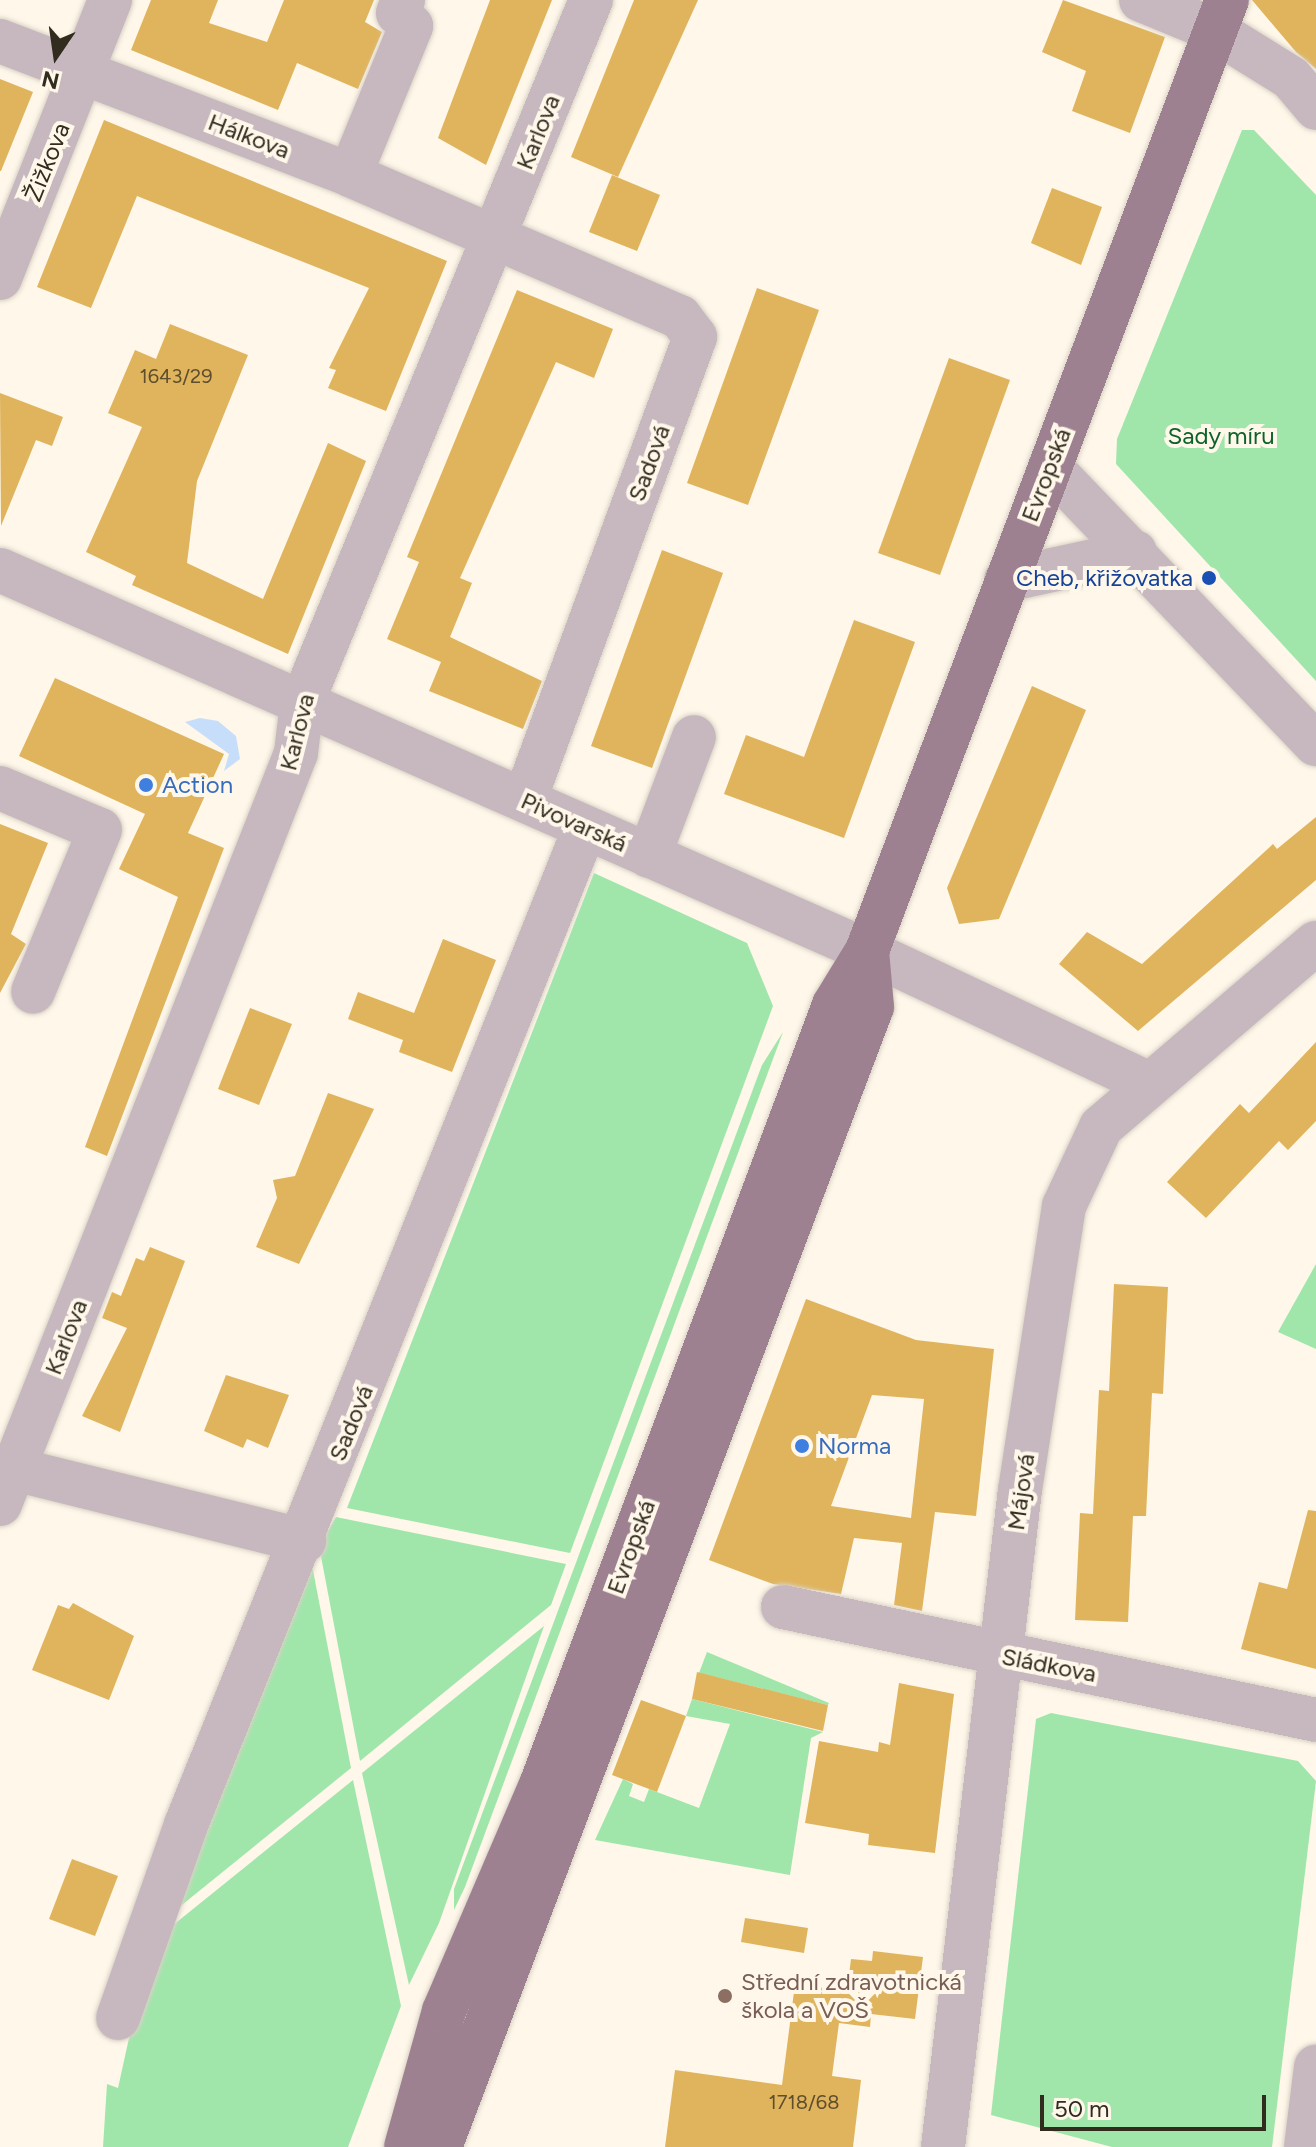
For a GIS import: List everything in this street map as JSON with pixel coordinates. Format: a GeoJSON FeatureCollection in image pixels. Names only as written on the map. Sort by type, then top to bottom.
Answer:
{"type":"FeatureCollection","features":[{"type":"Feature","properties":{"kind":"main road","name":"Evropská"},"geometry":{"type":"LineString","coordinates":[[406,2147],[444,2011],[547,1770],[834,1005],[867,951],[1220,15]]}},
{"type":"Feature","properties":{"kind":"main road","name":"Evropská"},"geometry":{"type":"LineString","coordinates":[[440,2147],[872,1007],[867,951]]}},
{"type":"Feature","properties":{"kind":"street","name":"Žižkova"},"geometry":{"type":"LineString","coordinates":[[0,278],[110,0]]}},
{"type":"Feature","properties":{"kind":"street"},"geometry":{"type":"LineString","coordinates":[[350,175],[411,26],[398,13],[403,0]]}},
{"type":"Feature","properties":{"kind":"street","name":"Karlova"},"geometry":{"type":"LineString","coordinates":[[304,1541],[7,1487],[296,753],[302,703],[591,0]]}},
{"type":"Feature","properties":{"kind":"street"},"geometry":{"type":"LineString","coordinates":[[1141,0],[1220,15],[1291,78],[1316,108]]}},
{"type":"Feature","properties":{"kind":"street","name":"Hálkova"},"geometry":{"type":"LineString","coordinates":[[0,41],[350,175],[494,241]]}},
{"type":"Feature","properties":{"kind":"street","name":"Sadová"},"geometry":{"type":"LineString","coordinates":[[494,241],[680,317],[695,337],[525,800]]}},
{"type":"Feature","properties":{"kind":"street"},"geometry":{"type":"LineString","coordinates":[[1050,467],[1135,552],[1316,744]]}},
{"type":"Feature","properties":{"kind":"street"},"geometry":{"type":"LineString","coordinates":[[1006,580],[1135,552]]}},
{"type":"Feature","properties":{"kind":"street","name":"Pivovarská"},"geometry":{"type":"LineString","coordinates":[[0,570],[867,951],[1145,1082]]}},
{"type":"Feature","properties":{"kind":"street"},"geometry":{"type":"LineString","coordinates":[[649,856],[694,737]]}},
{"type":"Feature","properties":{"kind":"street"},"geometry":{"type":"LineString","coordinates":[[0,788],[100,830],[33,992]]}},
{"type":"Feature","properties":{"kind":"street","name":"Sadová"},"geometry":{"type":"LineString","coordinates":[[118,2018],[186,1825],[304,1541],[585,828]]}},
{"type":"Feature","properties":{"kind":"street","name":"Májová"},"geometry":{"type":"LineString","coordinates":[[943,2147],[1002,1655],[1064,1206],[1101,1127],[1145,1082],[1316,943]]}},
{"type":"Feature","properties":{"kind":"street","name":"Sládkova"},"geometry":{"type":"LineString","coordinates":[[783,1607],[1316,1720]]}},
{"type":"Feature","properties":{"kind":"street"},"geometry":{"type":"LineString","coordinates":[[1306,2147],[1316,2067]]}},
{"type":"Feature","properties":{"kind":"green space","name":"Sady míru"},"geometry":{"type":"Polygon","coordinates":[[[1242,130],[1254,130],[1316,195],[1316,681],[1116,464],[1117,439],[1242,130]]]}},
{"type":"Feature","properties":{"kind":"green space"},"geometry":{"type":"Polygon","coordinates":[[[594,873],[747,943],[773,1006],[570,1553],[347,1508],[594,873]]]}},
{"type":"Feature","properties":{"kind":"green space"},"geometry":{"type":"Polygon","coordinates":[[[783,1032],[454,1910],[454,1889],[762,1065],[783,1032]]]}},
{"type":"Feature","properties":{"kind":"green space"},"geometry":{"type":"Polygon","coordinates":[[[1316,1264],[1316,1349],[1278,1332],[1316,1264]]]}},
{"type":"Feature","properties":{"kind":"green space"},"geometry":{"type":"Polygon","coordinates":[[[336,1517],[566,1564],[551,1605],[360,1761],[319,1546],[336,1517]]]}},
{"type":"Feature","properties":{"kind":"green space"},"geometry":{"type":"Polygon","coordinates":[[[311,1560],[351,1768],[167,1917],[311,1560]]]}},
{"type":"Feature","properties":{"kind":"green space"},"geometry":{"type":"Polygon","coordinates":[[[544,1626],[439,1923],[409,1985],[362,1773],[544,1626]]]}},
{"type":"Feature","properties":{"kind":"green space"},"geometry":{"type":"Polygon","coordinates":[[[707,1652],[829,1703],[699,1673],[707,1652]]]}},
{"type":"Feature","properties":{"kind":"green space"},"geometry":{"type":"Polygon","coordinates":[[[692,1699],[823,1732],[811,1738],[790,1875],[595,1840],[623,1779],[633,1784],[629,1796],[644,1802],[649,1789],[699,1808],[730,1724],[686,1716],[692,1699]]]}},
{"type":"Feature","properties":{"kind":"green space"},"geometry":{"type":"Polygon","coordinates":[[[1051,1713],[1298,1761],[1316,1781],[1272,2147],[1112,2147],[991,2115],[1036,1719],[1051,1713]]]}},
{"type":"Feature","properties":{"kind":"green space"},"geometry":{"type":"Polygon","coordinates":[[[353,1780],[401,2006],[348,2147],[103,2147],[107,2084],[118,2088],[144,1970],[162,1934],[353,1780]]]}},
{"type":"Feature","properties":{"kind":"water"},"geometry":{"type":"Polygon","coordinates":[[[200,718],[218,721],[236,736],[240,759],[224,771],[229,754],[185,722],[200,718]]]}},
{"type":"Feature","properties":{"kind":"building"},"geometry":{"type":"Polygon","coordinates":[[[151,0],[218,0],[209,23],[267,42],[284,0],[374,0],[365,22],[382,32],[358,89],[297,63],[278,110],[131,50],[151,0]]]}},
{"type":"Feature","properties":{"kind":"building"},"geometry":{"type":"Polygon","coordinates":[[[490,0],[552,0],[486,165],[438,138],[490,0]]]}},
{"type":"Feature","properties":{"kind":"building"},"geometry":{"type":"Polygon","coordinates":[[[634,0],[698,0],[618,177],[571,157],[634,0]]]}},
{"type":"Feature","properties":{"kind":"building"},"geometry":{"type":"Polygon","coordinates":[[[1063,0],[1165,37],[1130,133],[1072,111],[1086,71],[1042,52],[1063,0]]]}},
{"type":"Feature","properties":{"kind":"building"},"geometry":{"type":"Polygon","coordinates":[[[1252,0],[1316,0],[1316,69],[1296,52],[1252,0]]]}},
{"type":"Feature","properties":{"kind":"building"},"geometry":{"type":"Polygon","coordinates":[[[0,79],[33,92],[1,171],[0,171],[0,79]]]}},
{"type":"Feature","properties":{"kind":"building"},"geometry":{"type":"Polygon","coordinates":[[[104,120],[447,261],[386,411],[328,388],[336,370],[329,368],[369,288],[137,196],[91,308],[37,287],[104,120]]]}},
{"type":"Feature","properties":{"kind":"building"},"geometry":{"type":"Polygon","coordinates":[[[612,175],[660,195],[637,251],[589,232],[612,175]]]}},
{"type":"Feature","properties":{"kind":"building"},"geometry":{"type":"Polygon","coordinates":[[[1052,188],[1102,207],[1081,265],[1031,243],[1052,188]]]}},
{"type":"Feature","properties":{"kind":"building"},"geometry":{"type":"Polygon","coordinates":[[[757,288],[819,310],[748,505],[687,483],[757,288]]]}},
{"type":"Feature","properties":{"kind":"building"},"geometry":{"type":"Polygon","coordinates":[[[517,290],[613,329],[594,378],[556,362],[460,578],[472,583],[450,637],[542,681],[523,729],[429,691],[441,662],[387,639],[419,562],[407,557],[517,290]]]}},
{"type":"Feature","properties":{"kind":"building"},"geometry":{"type":"Polygon","coordinates":[[[170,324],[248,355],[197,481],[187,563],[263,599],[328,443],[366,461],[288,654],[132,585],[136,576],[86,552],[142,427],[108,413],[135,350],[156,359],[170,324]]]}},
{"type":"Feature","properties":{"kind":"building"},"geometry":{"type":"Polygon","coordinates":[[[949,358],[1010,380],[940,575],[878,553],[949,358]]]}},
{"type":"Feature","properties":{"kind":"building"},"geometry":{"type":"Polygon","coordinates":[[[0,393],[63,417],[52,446],[36,440],[1,526],[0,393]]]}},
{"type":"Feature","properties":{"kind":"building"},"geometry":{"type":"Polygon","coordinates":[[[662,550],[723,573],[652,768],[591,746],[662,550]]]}},
{"type":"Feature","properties":{"kind":"building"},"geometry":{"type":"Polygon","coordinates":[[[854,620],[915,642],[844,838],[724,794],[746,735],[804,757],[854,620]]]}},
{"type":"Feature","properties":{"kind":"building","name":"Action"},"geometry":{"type":"Polygon","coordinates":[[[55,678],[224,754],[188,833],[224,848],[107,1156],[85,1147],[178,897],[119,869],[145,814],[19,756],[55,678]]]}},
{"type":"Feature","properties":{"kind":"building"},"geometry":{"type":"Polygon","coordinates":[[[1032,686],[1086,710],[999,919],[959,924],[947,888],[1032,686]]]}},
{"type":"Feature","properties":{"kind":"building"},"geometry":{"type":"Polygon","coordinates":[[[1316,817],[1316,880],[1138,1031],[1059,964],[1087,932],[1142,964],[1273,844],[1277,849],[1316,817]]]}},
{"type":"Feature","properties":{"kind":"building"},"geometry":{"type":"Polygon","coordinates":[[[0,824],[48,843],[11,934],[26,944],[0,993],[0,824]]]}},
{"type":"Feature","properties":{"kind":"building"},"geometry":{"type":"Polygon","coordinates":[[[443,939],[496,960],[452,1072],[399,1052],[403,1040],[348,1019],[358,992],[414,1013],[443,939]]]}},
{"type":"Feature","properties":{"kind":"building"},"geometry":{"type":"Polygon","coordinates":[[[250,1008],[292,1024],[259,1105],[218,1089],[250,1008]]]}},
{"type":"Feature","properties":{"kind":"building"},"geometry":{"type":"Polygon","coordinates":[[[1316,1042],[1316,1121],[1288,1150],[1279,1141],[1206,1218],[1167,1182],[1240,1104],[1249,1113],[1316,1042]]]}},
{"type":"Feature","properties":{"kind":"building"},"geometry":{"type":"Polygon","coordinates":[[[328,1093],[374,1109],[299,1264],[256,1247],[277,1198],[273,1180],[295,1176],[328,1093]]]}},
{"type":"Feature","properties":{"kind":"building"},"geometry":{"type":"Polygon","coordinates":[[[150,1247],[185,1261],[120,1432],[82,1416],[127,1328],[102,1318],[112,1292],[121,1296],[136,1258],[144,1261],[150,1247]]]}},
{"type":"Feature","properties":{"kind":"building"},"geometry":{"type":"Polygon","coordinates":[[[1114,1284],[1168,1287],[1163,1394],[1152,1393],[1146,1516],[1133,1516],[1128,1622],[1075,1620],[1080,1513],[1093,1514],[1099,1390],[1109,1391],[1114,1284]]]}},
{"type":"Feature","properties":{"kind":"building"},"geometry":{"type":"Polygon","coordinates":[[[806,1299],[916,1340],[994,1349],[976,1516],[935,1512],[922,1611],[894,1605],[902,1543],[854,1538],[841,1594],[773,1584],[709,1560],[806,1299]],[[872,1395],[831,1506],[911,1518],[924,1399],[872,1395]]]}},
{"type":"Feature","properties":{"kind":"building"},"geometry":{"type":"Polygon","coordinates":[[[226,1375],[289,1395],[268,1448],[247,1439],[243,1448],[204,1431],[226,1375]]]}},
{"type":"Feature","properties":{"kind":"building"},"geometry":{"type":"Polygon","coordinates":[[[1308,1510],[1316,1511],[1316,1669],[1241,1649],[1259,1582],[1287,1589],[1308,1510]]]}},
{"type":"Feature","properties":{"kind":"building"},"geometry":{"type":"Polygon","coordinates":[[[73,1603],[134,1636],[109,1700],[32,1670],[58,1605],[69,1609],[73,1603]]]}},
{"type":"Feature","properties":{"kind":"building"},"geometry":{"type":"Polygon","coordinates":[[[697,1672],[828,1705],[823,1731],[692,1699],[697,1672]]]}},
{"type":"Feature","properties":{"kind":"building"},"geometry":{"type":"Polygon","coordinates":[[[899,1683],[954,1694],[935,1853],[868,1845],[869,1834],[805,1823],[819,1741],[878,1752],[879,1742],[890,1745],[899,1683]]]}},
{"type":"Feature","properties":{"kind":"building"},"geometry":{"type":"Polygon","coordinates":[[[641,1700],[686,1716],[657,1792],[612,1775],[641,1700]]]}},
{"type":"Feature","properties":{"kind":"building"},"geometry":{"type":"Polygon","coordinates":[[[72,1859],[118,1876],[95,1936],[49,1919],[72,1859]]]}},
{"type":"Feature","properties":{"kind":"building"},"geometry":{"type":"Polygon","coordinates":[[[745,1918],[808,1928],[804,1953],[741,1942],[745,1918]]]}},
{"type":"Feature","properties":{"kind":"building"},"geometry":{"type":"Polygon","coordinates":[[[873,1951],[923,1957],[915,2019],[871,2014],[870,2027],[839,2023],[832,2076],[861,2080],[853,2147],[665,2147],[675,2070],[782,2085],[795,1984],[847,1991],[851,1959],[872,1961],[873,1951]]]}},
{"type":"Feature","properties":{"kind":"place","name":"Cheb, křižovatka"},"geometry":{"type":"Point","coordinates":[1209,578]}},
{"type":"Feature","properties":{"kind":"place","name":"Action"},"geometry":{"type":"Point","coordinates":[146,785]}},
{"type":"Feature","properties":{"kind":"place","name":"Norma"},"geometry":{"type":"Point","coordinates":[802,1446]}},
{"type":"Feature","properties":{"kind":"place","name":"Střední zdravotnická škola a VOŠ"},"geometry":{"type":"Point","coordinates":[725,1996]}}]}
